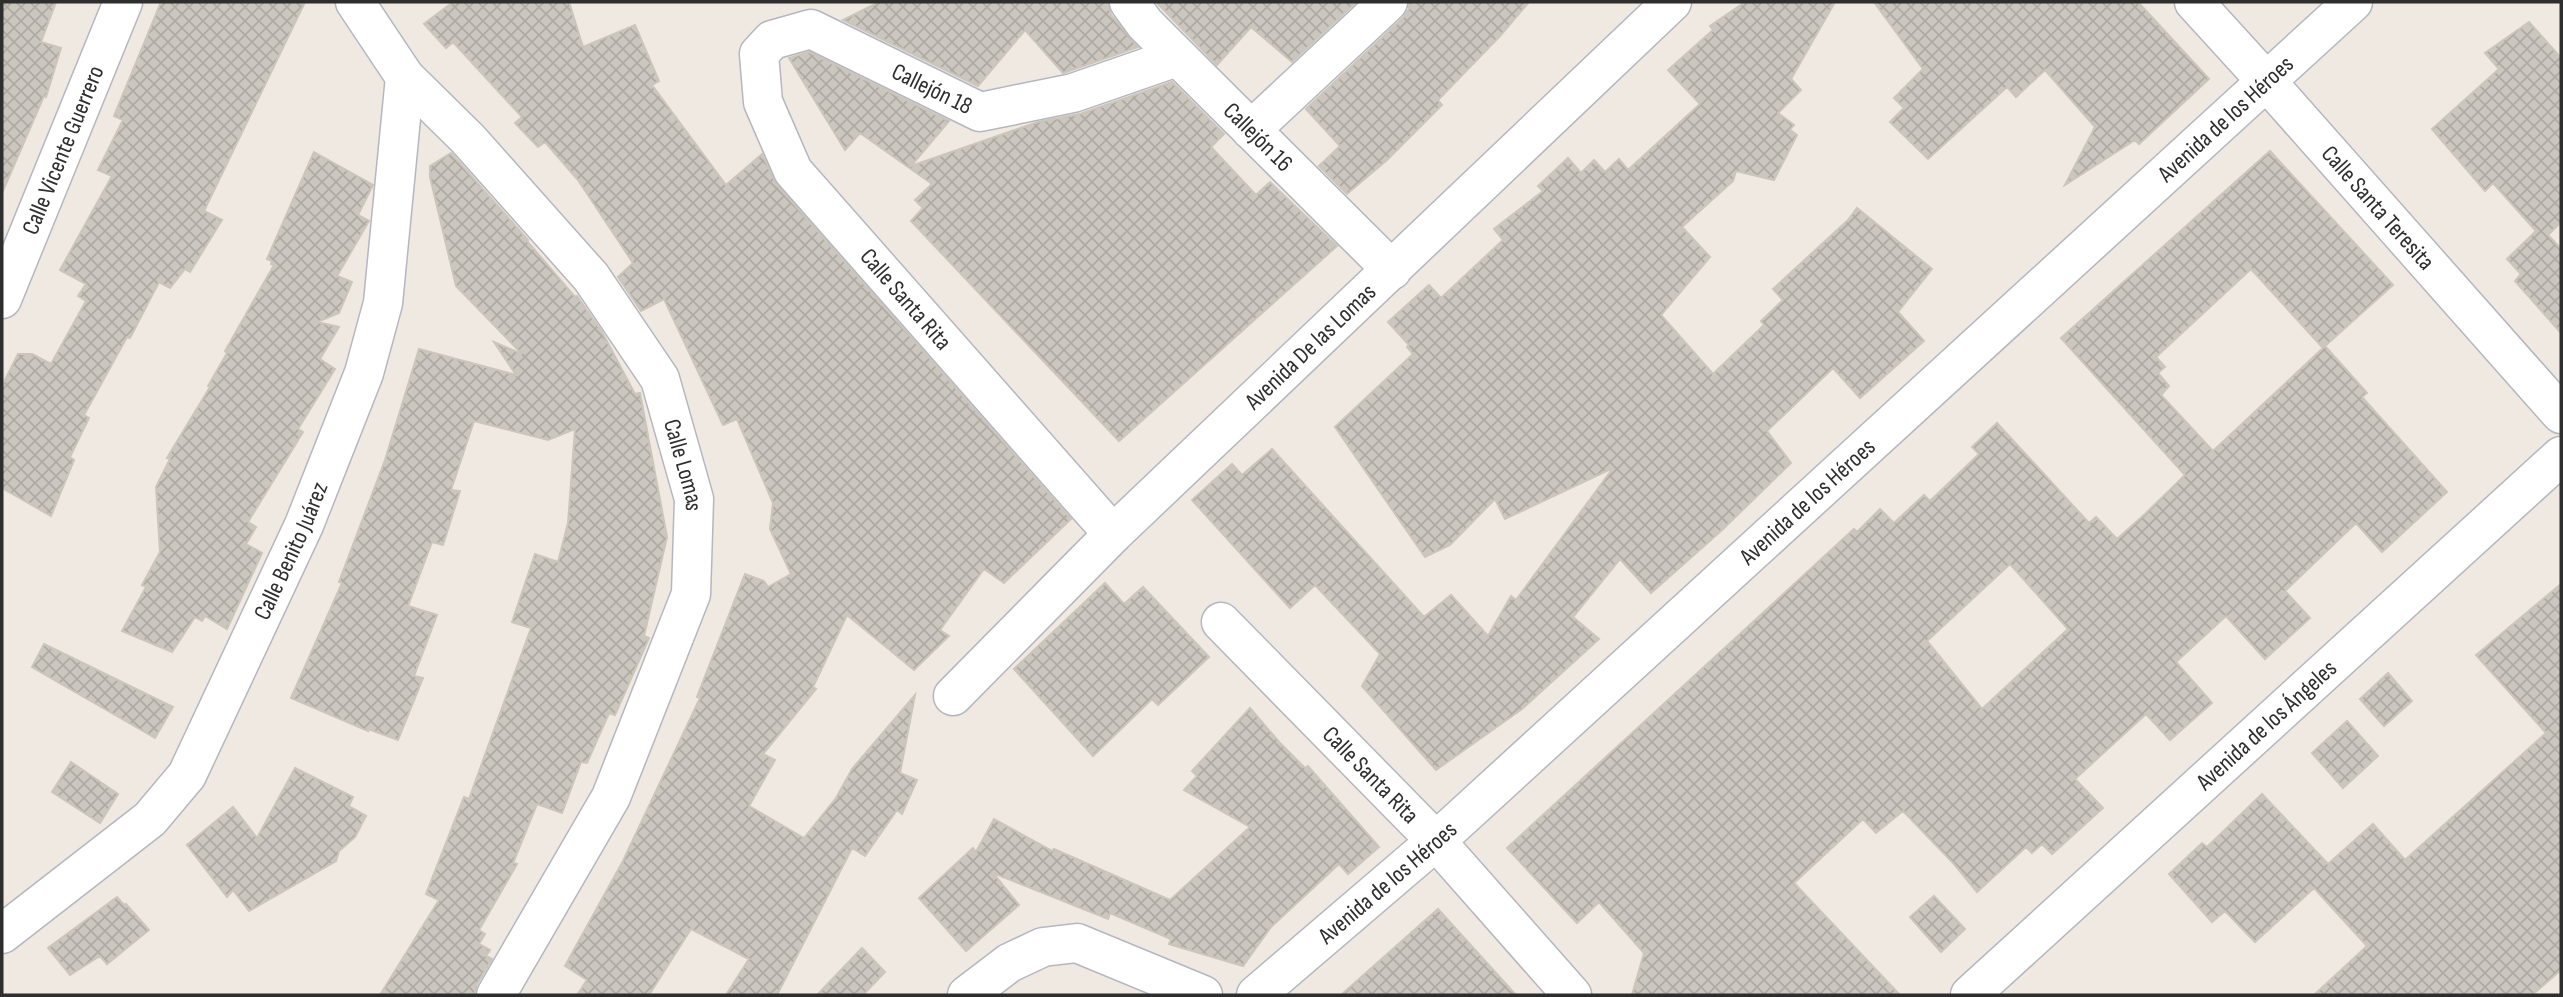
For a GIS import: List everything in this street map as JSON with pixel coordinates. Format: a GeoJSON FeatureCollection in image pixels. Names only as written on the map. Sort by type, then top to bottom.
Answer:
{"type":"FeatureCollection","features":[{"type":"Feature","properties":{"kind":"street","name":"Calle Vicente Guerrero"},"geometry":{"type":"LineString","coordinates":[[2,299],[123,2]]}},
{"type":"Feature","properties":{"kind":"street","name":"Calle Lomas"},"geometry":{"type":"LineString","coordinates":[[355,2],[405,77],[468,139],[599,288],[660,379],[694,499],[691,594],[611,797],[496,995]]}},
{"type":"Feature","properties":{"kind":"street","name":"Callejón 16"},"geometry":{"type":"LineString","coordinates":[[1129,2],[1145,24],[1177,57],[1392,270]]}},
{"type":"Feature","properties":{"kind":"street"},"geometry":{"type":"LineString","coordinates":[[1251,130],[1388,2]]}},
{"type":"Feature","properties":{"kind":"street","name":"Avenida De las Lomas"},"geometry":{"type":"LineString","coordinates":[[953,696],[1113,534],[1672,2]]}},
{"type":"Feature","properties":{"kind":"street","name":"Calle Santa Teresita"},"geometry":{"type":"LineString","coordinates":[[2194,2],[2561,414]]}},
{"type":"Feature","properties":{"kind":"street","name":"Avenida de los Héroes"},"geometry":{"type":"LineString","coordinates":[[1256,995],[1436,841],[2353,2]]}},
{"type":"Feature","properties":{"kind":"street","name":"Callejón 18"},"geometry":{"type":"LineString","coordinates":[[772,40],[811,29],[980,112],[1073,93],[1177,57]]}},
{"type":"Feature","properties":{"kind":"street","name":"Calle Santa Rita"},"geometry":{"type":"LineString","coordinates":[[772,40],[760,54],[763,102],[793,171],[1113,534]]}},
{"type":"Feature","properties":{"kind":"street","name":"Calle Benito Juárez"},"geometry":{"type":"LineString","coordinates":[[2,934],[150,819],[187,775],[304,525],[363,373],[383,303],[405,77]]}},
{"type":"Feature","properties":{"kind":"street","name":"Avenida de los Ángeles"},"geometry":{"type":"LineString","coordinates":[[1970,995],[2561,456]]}},
{"type":"Feature","properties":{"kind":"street","name":"Calle Santa Rita"},"geometry":{"type":"LineString","coordinates":[[1221,622],[1436,841],[1572,995]]}},
{"type":"Feature","properties":{"kind":"street"},"geometry":{"type":"LineString","coordinates":[[967,995],[1009,963],[1043,947],[1077,943],[1203,995]]}},
{"type":"Feature","properties":{"kind":"building"},"geometry":{"type":"Polygon","coordinates":[[[2,2],[56,2],[41,42],[61,48],[46,97],[44,96],[2,193],[2,2]]]}},
{"type":"Feature","properties":{"kind":"building"},"geometry":{"type":"Polygon","coordinates":[[[161,2],[305,2],[204,211],[222,220],[190,272],[185,269],[170,288],[159,282],[130,338],[127,337],[84,415],[89,418],[70,457],[74,460],[51,516],[2,488],[2,386],[18,354],[32,354],[51,364],[86,301],[78,296],[86,284],[60,270],[112,176],[98,170],[123,120],[114,116],[161,2]]]}},
{"type":"Feature","properties":{"kind":"building"},"geometry":{"type":"Polygon","coordinates":[[[453,2],[569,2],[583,47],[635,25],[659,81],[652,85],[726,185],[762,154],[777,185],[1071,519],[1004,583],[984,569],[940,630],[949,636],[914,670],[847,615],[813,687],[816,689],[763,754],[775,760],[749,806],[804,838],[836,798],[852,769],[915,695],[900,773],[917,780],[902,814],[897,810],[865,856],[852,848],[777,995],[726,995],[749,959],[691,929],[649,995],[577,995],[587,980],[565,966],[623,861],[700,698],[697,697],[745,574],[764,581],[768,587],[791,574],[770,529],[773,503],[737,419],[723,425],[664,299],[641,311],[618,277],[633,263],[578,180],[545,142],[538,147],[515,123],[522,117],[453,42],[446,48],[424,24],[453,2]]]}},
{"type":"Feature","properties":{"kind":"building"},"geometry":{"type":"Polygon","coordinates":[[[879,2],[1108,2],[1111,15],[1138,47],[1063,73],[1025,30],[978,86],[843,20],[879,2]]]}},
{"type":"Feature","properties":{"kind":"building"},"geometry":{"type":"Polygon","coordinates":[[[1156,2],[1356,2],[1292,62],[1251,27],[1217,65],[1156,2]]]}},
{"type":"Feature","properties":{"kind":"building"},"geometry":{"type":"Polygon","coordinates":[[[1409,2],[1529,2],[1438,100],[1442,105],[1387,160],[1347,194],[1319,166],[1340,146],[1306,109],[1403,18],[1409,9],[1409,2]]]}},
{"type":"Feature","properties":{"kind":"building"},"geometry":{"type":"Polygon","coordinates":[[[1745,2],[1835,2],[1791,79],[1801,90],[1778,113],[1794,125],[1790,130],[1797,135],[1774,180],[1736,171],[1733,181],[1682,227],[1710,257],[1661,315],[1713,374],[1764,325],[1761,321],[1783,300],[1773,289],[1848,220],[1857,208],[1932,269],[1898,312],[1924,341],[1860,398],[1833,368],[1767,431],[1791,463],[1722,530],[1651,593],[1620,559],[1573,617],[1599,639],[1522,709],[1436,770],[1362,686],[1380,654],[1315,585],[1290,608],[1192,500],[1232,464],[1242,475],[1272,449],[1424,617],[1451,595],[1488,636],[1511,596],[1516,600],[1613,468],[1505,519],[1495,499],[1450,545],[1425,557],[1335,427],[1413,354],[1407,347],[1409,345],[1388,322],[1429,285],[1441,298],[1503,240],[1494,229],[1543,191],[1538,186],[1568,158],[1581,173],[1594,160],[1605,172],[1619,159],[1628,170],[1700,104],[1668,70],[1713,30],[1710,26],[1745,2]]]}},
{"type":"Feature","properties":{"kind":"building"},"geometry":{"type":"Polygon","coordinates":[[[1874,2],[2138,2],[2209,79],[2139,144],[2135,140],[2065,185],[2095,127],[2045,70],[2016,97],[2007,87],[1928,159],[1890,122],[1904,108],[1894,98],[1923,69],[1874,2]]]}},
{"type":"Feature","properties":{"kind":"building"},"geometry":{"type":"Polygon","coordinates":[[[2529,22],[2561,58],[2561,222],[2548,235],[2561,249],[2561,333],[2515,281],[2521,274],[2507,259],[2536,231],[2493,183],[2485,191],[2432,129],[2499,69],[2485,53],[2529,22]]]}},
{"type":"Feature","properties":{"kind":"building"},"geometry":{"type":"Polygon","coordinates":[[[809,52],[949,121],[911,166],[1038,122],[1080,114],[1172,82],[1224,134],[1211,147],[1256,195],[1270,182],[1337,246],[1119,441],[911,221],[923,208],[915,200],[932,184],[860,133],[845,150],[789,58],[809,52]]]}},
{"type":"Feature","properties":{"kind":"building"},"geometry":{"type":"Polygon","coordinates":[[[2270,151],[2393,285],[2325,346],[2367,393],[2362,397],[2447,492],[2382,552],[2356,523],[2285,591],[2310,618],[2265,659],[2226,616],[2176,662],[2212,703],[2170,740],[2146,714],[2075,779],[2103,808],[2052,854],[2042,844],[2032,853],[2026,847],[1977,892],[1903,811],[1876,833],[1863,819],[1794,883],[1900,995],[1632,995],[1644,953],[1599,902],[1577,923],[1507,848],[1854,529],[1857,532],[1880,509],[1894,523],[1924,495],[1930,501],[1979,454],[1972,447],[1997,423],[2089,523],[2096,517],[2117,539],[2145,514],[2185,475],[2061,338],[2270,151]],[[2251,269],[2156,357],[2165,367],[2158,373],[2169,386],[2161,395],[2213,451],[2323,348],[2251,269]],[[2010,564],[1927,641],[1982,709],[2068,629],[2010,564]]]}},
{"type":"Feature","properties":{"kind":"building"},"geometry":{"type":"Polygon","coordinates":[[[314,152],[373,185],[358,215],[369,221],[337,276],[352,282],[339,313],[317,322],[339,327],[320,359],[335,369],[298,429],[303,432],[248,522],[256,527],[246,544],[262,553],[227,629],[205,616],[202,621],[195,617],[172,652],[122,631],[146,587],[142,585],[160,552],[156,487],[170,459],[167,458],[210,387],[208,386],[227,353],[225,351],[274,265],[267,259],[314,152]]]}},
{"type":"Feature","properties":{"kind":"building"},"geometry":{"type":"Polygon","coordinates":[[[451,153],[575,297],[577,296],[602,332],[635,394],[640,393],[667,537],[644,636],[649,638],[615,715],[609,713],[587,763],[581,762],[562,813],[537,804],[513,863],[517,864],[479,930],[485,934],[479,944],[490,950],[486,956],[492,959],[477,984],[474,995],[380,995],[439,900],[426,894],[464,797],[469,799],[531,628],[512,622],[535,554],[558,562],[568,523],[575,429],[548,440],[474,421],[451,490],[460,491],[443,545],[432,542],[408,606],[437,615],[414,676],[423,678],[398,740],[368,731],[291,698],[342,583],[339,582],[385,460],[419,349],[516,375],[494,342],[522,354],[456,286],[430,177],[430,166],[451,153]]]}},
{"type":"Feature","properties":{"kind":"building"},"geometry":{"type":"Polygon","coordinates":[[[1105,583],[1124,604],[1143,587],[1209,657],[1158,705],[1152,699],[1093,756],[1014,669],[1105,583]]]}},
{"type":"Feature","properties":{"kind":"building"},"geometry":{"type":"Polygon","coordinates":[[[2561,584],[2561,970],[2532,995],[2314,995],[2367,946],[2314,888],[2255,942],[2225,911],[2212,922],[2169,874],[2202,843],[2207,847],[2262,794],[2328,864],[2373,824],[2405,860],[2546,733],[2476,655],[2561,584]]]}},
{"type":"Feature","properties":{"kind":"building"},"geometry":{"type":"Polygon","coordinates":[[[44,644],[173,707],[155,738],[32,667],[44,644]]]}},
{"type":"Feature","properties":{"kind":"building"},"geometry":{"type":"Polygon","coordinates":[[[2388,673],[2412,701],[2384,726],[2360,699],[2388,673]]]}},
{"type":"Feature","properties":{"kind":"building"},"geometry":{"type":"Polygon","coordinates":[[[1250,708],[1305,768],[1308,766],[1379,847],[1348,874],[1339,864],[1271,927],[1243,966],[1169,944],[1171,939],[1110,913],[1108,919],[993,873],[1019,905],[966,951],[919,898],[973,848],[976,852],[994,819],[1052,851],[1054,849],[1170,900],[1250,827],[1184,790],[1197,776],[1192,771],[1250,708]]]}},
{"type":"Feature","properties":{"kind":"building"},"geometry":{"type":"Polygon","coordinates":[[[2347,721],[2378,756],[2343,788],[2312,753],[2347,721]]]}},
{"type":"Feature","properties":{"kind":"building"},"geometry":{"type":"Polygon","coordinates":[[[71,762],[118,794],[100,823],[52,792],[71,762]]]}},
{"type":"Feature","properties":{"kind":"building"},"geometry":{"type":"Polygon","coordinates":[[[295,768],[353,797],[349,806],[366,816],[355,837],[339,851],[336,861],[249,911],[233,890],[227,897],[187,845],[233,807],[257,838],[295,768]]]}},
{"type":"Feature","properties":{"kind":"building"},"geometry":{"type":"Polygon","coordinates":[[[1934,896],[1965,929],[1941,952],[1910,917],[1934,896]]]}},
{"type":"Feature","properties":{"kind":"building"},"geometry":{"type":"Polygon","coordinates":[[[117,897],[149,930],[107,964],[100,956],[70,975],[48,948],[117,897]]]}},
{"type":"Feature","properties":{"kind":"building"},"geometry":{"type":"Polygon","coordinates":[[[1438,909],[1516,995],[1341,995],[1438,909]]]}},
{"type":"Feature","properties":{"kind":"building"},"geometry":{"type":"Polygon","coordinates":[[[862,948],[885,972],[863,995],[817,995],[862,948]]]}}]}
